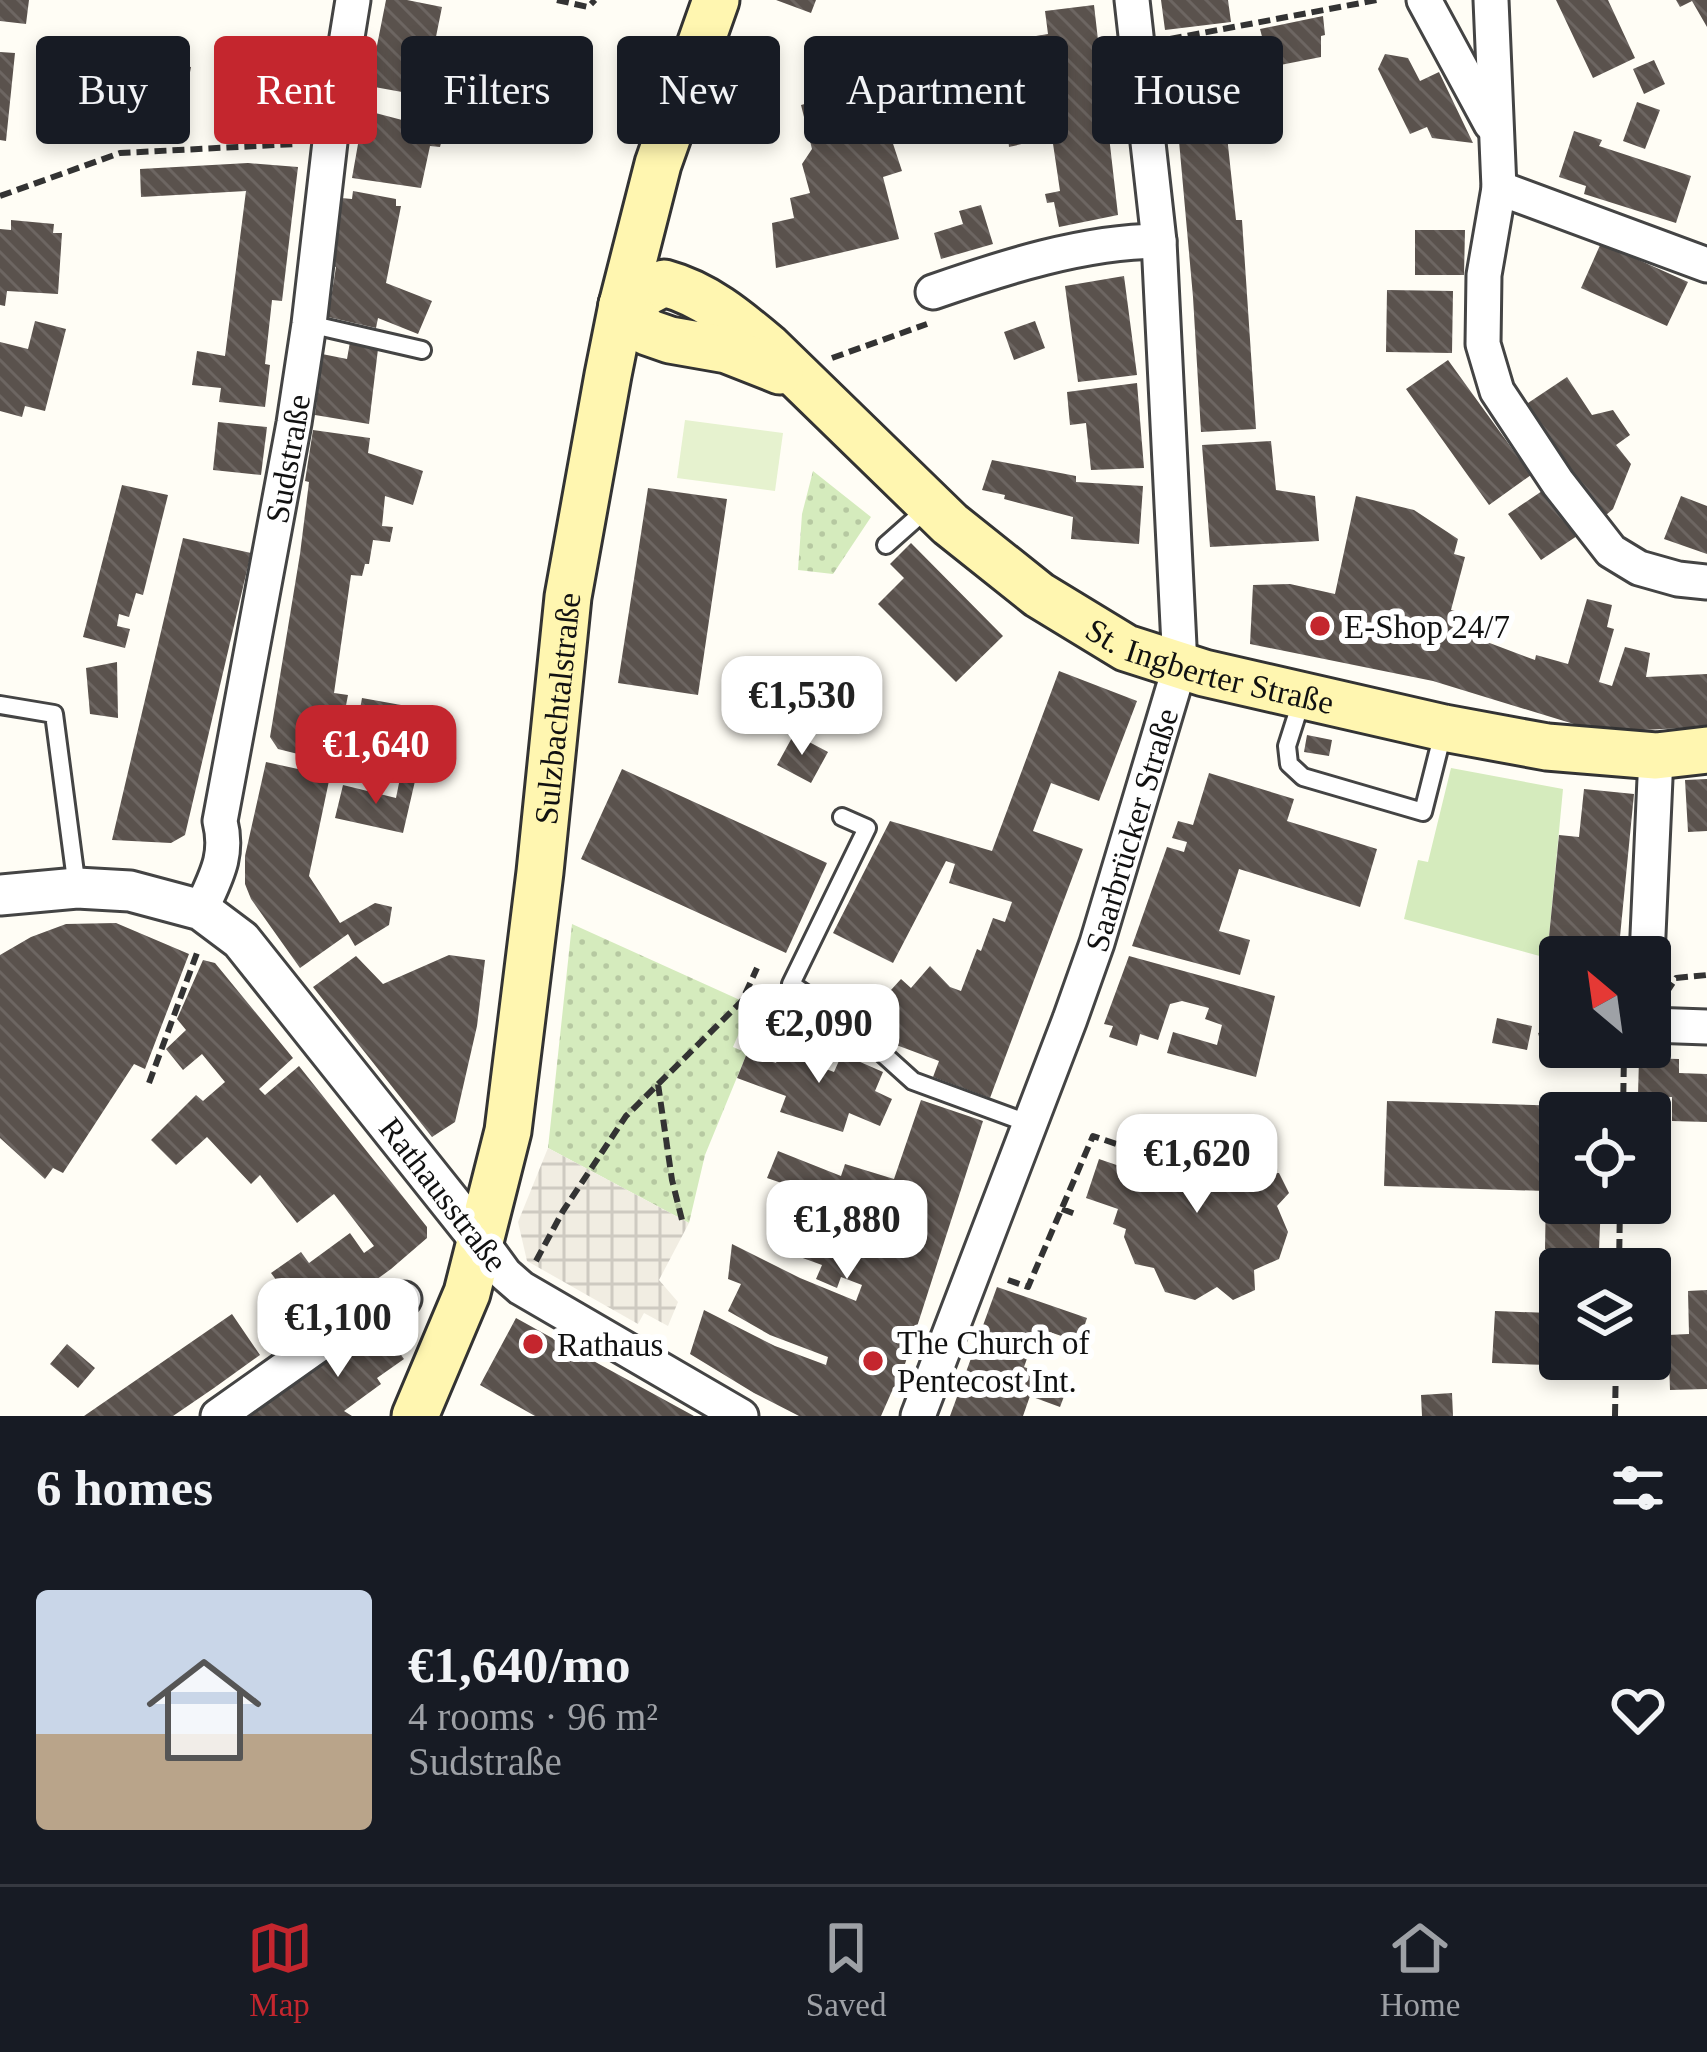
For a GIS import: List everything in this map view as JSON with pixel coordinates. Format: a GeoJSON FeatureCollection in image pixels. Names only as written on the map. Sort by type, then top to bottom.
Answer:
{"type":"FeatureCollection","features":[{"type":"Feature","properties":{"kind":"main road","name":"Sulzbachtalstraße"},"geometry":{"type":"LineString","coordinates":[[416,1416],[460,1310],[512,1111],[568,597],[622,305],[658,164],[716,0]]}},
{"type":"Feature","properties":{"kind":"main road","name":"St. Ingberter Straße"},"geometry":{"type":"LineString","coordinates":[[622,305],[664,283],[701,296],[768,347],[950,524],[1039,595],[1126,648],[1180,666],[1546,748],[1656,756],[1707,750]]}},
{"type":"Feature","properties":{"kind":"street","name":"Sudstraße"},"geometry":{"type":"LineString","coordinates":[[347,36],[353,0]]}},
{"type":"Feature","properties":{"kind":"street","name":"Saarbrücker Straße"},"geometry":{"type":"LineString","coordinates":[[1132,0],[1136,36]]}},
{"type":"Feature","properties":{"kind":"street"},"geometry":{"type":"LineString","coordinates":[[1424,0],[1495,131]]}},
{"type":"Feature","properties":{"kind":"street"},"geometry":{"type":"LineString","coordinates":[[1491,0],[1499,188],[1484,275],[1483,344],[1497,391],[1558,483],[1611,551],[1639,568],[1707,582]]}},
{"type":"Feature","properties":{"kind":"street","name":"Sudstraße"},"geometry":{"type":"LineString","coordinates":[[206,913],[225,841],[220,821],[275,537],[309,324],[330,144]]}},
{"type":"Feature","properties":{"kind":"street","name":"Saarbrücker Straße"},"geometry":{"type":"LineString","coordinates":[[918,1416],[1097,943],[1180,666],[1159,241],[1148,144]]}},
{"type":"Feature","properties":{"kind":"street"},"geometry":{"type":"LineString","coordinates":[[1499,188],[1707,265]]}},
{"type":"Feature","properties":{"kind":"street"},"geometry":{"type":"LineString","coordinates":[[937,306],[1018,265],[1132,241],[1159,241]]}},
{"type":"Feature","properties":{"kind":"street"},"geometry":{"type":"LineString","coordinates":[[1648,936],[1656,756]]}},
{"type":"Feature","properties":{"kind":"street"},"geometry":{"type":"LineString","coordinates":[[0,895],[76,888],[130,891],[206,913]]}},
{"type":"Feature","properties":{"kind":"street","name":"Rathausstraße"},"geometry":{"type":"LineString","coordinates":[[206,913],[241,940],[505,1274],[521,1288],[741,1416]]}},
{"type":"Feature","properties":{"kind":"street"},"geometry":{"type":"LineString","coordinates":[[1671,1025],[1707,1027]]}},
{"type":"Feature","properties":{"kind":"street"},"geometry":{"type":"LineString","coordinates":[[218,1416],[362,1314],[404,1299]]}},
{"type":"Feature","properties":{"kind":"lane"},"geometry":{"type":"LineString","coordinates":[[309,324],[422,350]]}},
{"type":"Feature","properties":{"kind":"lane"},"geometry":{"type":"LineString","coordinates":[[886,545],[931,505]]}},
{"type":"Feature","properties":{"kind":"lane"},"geometry":{"type":"LineString","coordinates":[[1303,695],[1287,746],[1288,764],[1303,778],[1423,812],[1444,728]]}},
{"type":"Feature","properties":{"kind":"lane"},"geometry":{"type":"LineString","coordinates":[[0,705],[54,714],[76,888]]}},
{"type":"Feature","properties":{"kind":"lane"},"geometry":{"type":"LineString","coordinates":[[842,817],[866,828],[791,984],[850,1024],[913,1081],[1030,1124]]}},
{"type":"Feature","properties":{"kind":"path"},"geometry":{"type":"LineString","coordinates":[[557,0],[588,7],[595,0]]}},
{"type":"Feature","properties":{"kind":"path"},"geometry":{"type":"LineString","coordinates":[[1189,36],[1377,0]]}},
{"type":"Feature","properties":{"kind":"path"},"geometry":{"type":"LineString","coordinates":[[0,196],[120,153],[292,144]]}},
{"type":"Feature","properties":{"kind":"path"},"geometry":{"type":"LineString","coordinates":[[799,380],[830,358],[937,306]]}},
{"type":"Feature","properties":{"kind":"path"},"geometry":{"type":"LineString","coordinates":[[148,1083],[206,913]]}},
{"type":"Feature","properties":{"kind":"path"},"geometry":{"type":"LineString","coordinates":[[534,1264],[626,1116],[742,1001],[757,968]]}},
{"type":"Feature","properties":{"kind":"path"},"geometry":{"type":"LineString","coordinates":[[1676,978],[1707,975]]}},
{"type":"Feature","properties":{"kind":"path"},"geometry":{"type":"LineString","coordinates":[[658,1084],[682,1220]]}},
{"type":"Feature","properties":{"kind":"path"},"geometry":{"type":"LineString","coordinates":[[1006,1279],[1028,1287],[1093,1136],[1128,1148],[1132,1135]]}},
{"type":"Feature","properties":{"kind":"path"},"geometry":{"type":"LineString","coordinates":[[1062,1209],[1078,1215]]}},
{"type":"Feature","properties":{"kind":"path"},"geometry":{"type":"LineString","coordinates":[[563,1211],[576,1218]]}},
{"type":"Feature","properties":{"kind":"path"},"geometry":{"type":"LineString","coordinates":[[1615,1416],[1616,1380]]}},
{"type":"Feature","properties":{"kind":"green space"},"geometry":{"type":"Polygon","coordinates":[[[685,420],[783,433],[775,491],[677,478],[685,420]]]}},
{"type":"Feature","properties":{"kind":"green space"},"geometry":{"type":"Polygon","coordinates":[[[813,471],[871,517],[833,574],[798,570],[802,514],[813,471]]]}},
{"type":"Feature","properties":{"kind":"green space"},"geometry":{"type":"Polygon","coordinates":[[[1451,768],[1563,789],[1549,936],[1539,936],[1539,956],[1404,919],[1418,860],[1428,862],[1451,768]]]}},
{"type":"Feature","properties":{"kind":"green space"},"geometry":{"type":"Polygon","coordinates":[[[572,924],[751,1005],[733,1047],[747,1053],[705,1155],[689,1223],[548,1148],[572,924]]]}},
{"type":"Feature","properties":{"kind":"shaded area"},"geometry":{"type":"Polygon","coordinates":[[[548,1148],[689,1223],[659,1280],[678,1302],[668,1326],[644,1313],[638,1324],[527,1261],[518,1222],[548,1148]]]}},
{"type":"Feature","properties":{"kind":"building"},"geometry":{"type":"Polygon","coordinates":[[[0,0],[29,0],[26,24],[0,21],[0,0]]]}},
{"type":"Feature","properties":{"kind":"building"},"geometry":{"type":"Polygon","coordinates":[[[386,0],[442,7],[436,36],[401,36],[401,92],[377,87],[377,46],[386,0]]]}},
{"type":"Feature","properties":{"kind":"building"},"geometry":{"type":"Polygon","coordinates":[[[776,0],[816,0],[811,13],[776,0]]]}},
{"type":"Feature","properties":{"kind":"building"},"geometry":{"type":"Polygon","coordinates":[[[1161,0],[1228,0],[1231,22],[1165,30],[1161,0]]]}},
{"type":"Feature","properties":{"kind":"building"},"geometry":{"type":"Polygon","coordinates":[[[1556,0],[1608,0],[1635,58],[1593,78],[1556,0]]]}},
{"type":"Feature","properties":{"kind":"building"},"geometry":{"type":"Polygon","coordinates":[[[1676,0],[1707,0],[1707,27],[1692,1],[1680,7],[1676,0]]]}},
{"type":"Feature","properties":{"kind":"building"},"geometry":{"type":"Polygon","coordinates":[[[1094,5],[1098,36],[1092,36],[1092,144],[1110,144],[1118,215],[1059,227],[1054,202],[1047,203],[1045,194],[1060,191],[1053,144],[1068,144],[1068,36],[1036,36],[1048,34],[1045,11],[1094,5]]]}},
{"type":"Feature","properties":{"kind":"building"},"geometry":{"type":"Polygon","coordinates":[[[1323,16],[1321,57],[1283,64],[1283,36],[1262,36],[1260,29],[1323,16]]]}},
{"type":"Feature","properties":{"kind":"building"},"geometry":{"type":"Polygon","coordinates":[[[0,52],[15,53],[6,141],[0,140],[0,52]]]}},
{"type":"Feature","properties":{"kind":"building"},"geometry":{"type":"Polygon","coordinates":[[[1385,54],[1408,58],[1420,81],[1439,72],[1473,143],[1432,138],[1427,127],[1410,134],[1378,69],[1385,54]]]}},
{"type":"Feature","properties":{"kind":"building"},"geometry":{"type":"Polygon","coordinates":[[[1654,60],[1665,84],[1644,94],[1633,69],[1654,60]]]}},
{"type":"Feature","properties":{"kind":"building"},"geometry":{"type":"Polygon","coordinates":[[[1637,102],[1660,110],[1645,149],[1623,141],[1637,102]]]}},
{"type":"Feature","properties":{"kind":"building"},"geometry":{"type":"Polygon","coordinates":[[[377,113],[401,120],[401,144],[441,144],[430,146],[421,188],[352,178],[358,144],[377,144],[377,113]]]}},
{"type":"Feature","properties":{"kind":"building"},"geometry":{"type":"Polygon","coordinates":[[[1574,131],[1602,140],[1599,146],[1691,176],[1676,223],[1584,194],[1586,186],[1559,177],[1574,131]]]}},
{"type":"Feature","properties":{"kind":"building"},"geometry":{"type":"Polygon","coordinates":[[[811,144],[893,144],[902,171],[883,177],[899,239],[776,268],[772,223],[794,218],[790,198],[810,193],[802,164],[811,144]]]}},
{"type":"Feature","properties":{"kind":"building"},"geometry":{"type":"Polygon","coordinates":[[[1179,144],[1228,144],[1236,220],[1242,220],[1256,429],[1201,432],[1179,144]]]}},
{"type":"Feature","properties":{"kind":"building"},"geometry":{"type":"Polygon","coordinates":[[[248,163],[298,167],[282,301],[272,300],[265,407],[219,402],[221,388],[192,385],[197,351],[225,356],[246,191],[141,197],[140,169],[248,163]]]}},
{"type":"Feature","properties":{"kind":"building"},"geometry":{"type":"Polygon","coordinates":[[[353,191],[396,199],[396,206],[401,206],[386,283],[432,301],[418,334],[378,318],[376,328],[328,317],[336,267],[330,265],[341,198],[352,199],[353,191]]]}},
{"type":"Feature","properties":{"kind":"building"},"geometry":{"type":"Polygon","coordinates":[[[981,205],[993,244],[941,259],[934,233],[963,224],[959,211],[981,205]]]}},
{"type":"Feature","properties":{"kind":"building"},"geometry":{"type":"Polygon","coordinates":[[[11,220],[54,224],[53,233],[62,233],[58,294],[7,291],[5,306],[0,305],[0,229],[11,230],[11,220]]]}},
{"type":"Feature","properties":{"kind":"building"},"geometry":{"type":"Polygon","coordinates":[[[1415,230],[1465,230],[1464,275],[1415,275],[1415,230]]]}},
{"type":"Feature","properties":{"kind":"building"},"geometry":{"type":"Polygon","coordinates":[[[1601,243],[1688,282],[1667,326],[1581,288],[1601,243]]]}},
{"type":"Feature","properties":{"kind":"building"},"geometry":{"type":"Polygon","coordinates":[[[1124,276],[1137,375],[1078,382],[1065,286],[1124,276]]]}},
{"type":"Feature","properties":{"kind":"building"},"geometry":{"type":"Polygon","coordinates":[[[1387,290],[1453,291],[1452,353],[1386,352],[1387,290]]]}},
{"type":"Feature","properties":{"kind":"building"},"geometry":{"type":"Polygon","coordinates":[[[35,321],[66,329],[45,411],[25,406],[22,417],[0,411],[0,342],[28,349],[35,321]]]}},
{"type":"Feature","properties":{"kind":"building"},"geometry":{"type":"Polygon","coordinates":[[[1035,321],[1045,348],[1014,360],[1004,332],[1035,321]]]}},
{"type":"Feature","properties":{"kind":"building"},"geometry":{"type":"Polygon","coordinates":[[[350,342],[378,349],[369,424],[315,415],[322,354],[347,359],[350,342]]]}},
{"type":"Feature","properties":{"kind":"building"},"geometry":{"type":"Polygon","coordinates":[[[1448,360],[1531,475],[1489,505],[1406,389],[1448,360]]]}},
{"type":"Feature","properties":{"kind":"building"},"geometry":{"type":"Polygon","coordinates":[[[1567,377],[1592,415],[1613,410],[1630,435],[1616,445],[1631,464],[1613,509],[1606,515],[1525,405],[1567,377]]]}},
{"type":"Feature","properties":{"kind":"building"},"geometry":{"type":"Polygon","coordinates":[[[1137,383],[1144,468],[1091,470],[1086,423],[1070,425],[1067,392],[1137,383]]]}},
{"type":"Feature","properties":{"kind":"building"},"geometry":{"type":"Polygon","coordinates":[[[218,422],[267,427],[261,475],[213,470],[218,422]]]}},
{"type":"Feature","properties":{"kind":"building"},"geometry":{"type":"Polygon","coordinates":[[[313,430],[370,438],[368,453],[423,471],[413,505],[385,496],[382,526],[393,527],[390,542],[373,540],[362,576],[351,575],[334,693],[348,695],[336,757],[330,762],[278,749],[270,737],[300,554],[313,430]]]}},
{"type":"Feature","properties":{"kind":"building"},"geometry":{"type":"Polygon","coordinates":[[[1271,441],[1276,490],[1315,496],[1319,541],[1210,547],[1202,445],[1271,441]]]}},
{"type":"Feature","properties":{"kind":"building"},"geometry":{"type":"Polygon","coordinates":[[[992,460],[1076,476],[1076,482],[1143,486],[1139,544],[1071,539],[1073,517],[982,490],[992,460]]]}},
{"type":"Feature","properties":{"kind":"building"},"geometry":{"type":"Polygon","coordinates":[[[122,485],[168,495],[143,595],[136,593],[129,617],[119,614],[117,626],[130,629],[125,648],[83,637],[122,485]]]}},
{"type":"Feature","properties":{"kind":"building"},"geometry":{"type":"Polygon","coordinates":[[[648,488],[727,499],[698,695],[618,683],[648,488]]]}},
{"type":"Feature","properties":{"kind":"building"},"geometry":{"type":"Polygon","coordinates":[[[1545,489],[1577,536],[1541,560],[1508,514],[1545,489]]]}},
{"type":"Feature","properties":{"kind":"building"},"geometry":{"type":"Polygon","coordinates":[[[1356,496],[1414,510],[1458,539],[1454,554],[1465,557],[1451,610],[1483,624],[1479,639],[1535,660],[1536,655],[1568,664],[1587,599],[1612,605],[1607,627],[1614,629],[1599,682],[1612,686],[1625,647],[1650,653],[1646,677],[1707,674],[1707,727],[1600,732],[1433,681],[1250,644],[1253,585],[1290,584],[1335,594],[1356,496]]]}},
{"type":"Feature","properties":{"kind":"building"},"geometry":{"type":"Polygon","coordinates":[[[1681,496],[1707,506],[1707,554],[1664,539],[1681,496]]]}},
{"type":"Feature","properties":{"kind":"building"},"geometry":{"type":"Polygon","coordinates":[[[183,538],[251,553],[185,835],[171,843],[112,840],[183,538]]]}},
{"type":"Feature","properties":{"kind":"building"},"geometry":{"type":"Polygon","coordinates":[[[911,543],[1003,636],[956,682],[878,604],[904,578],[890,564],[911,543]]]}},
{"type":"Feature","properties":{"kind":"building"},"geometry":{"type":"Polygon","coordinates":[[[117,662],[118,718],[90,714],[86,668],[117,662]]]}},
{"type":"Feature","properties":{"kind":"building"},"geometry":{"type":"Polygon","coordinates":[[[1059,671],[1137,701],[1099,801],[1051,783],[1033,831],[1083,849],[990,1098],[933,1077],[939,1061],[891,1043],[870,1013],[901,979],[911,988],[930,966],[950,987],[961,991],[993,918],[1005,922],[1012,902],[949,883],[955,864],[946,861],[893,963],[833,933],[890,821],[992,851],[1059,671]]]}},
{"type":"Feature","properties":{"kind":"building"},"geometry":{"type":"Polygon","coordinates":[[[362,698],[429,710],[421,753],[355,737],[362,698]]]}},
{"type":"Feature","properties":{"kind":"building"},"geometry":{"type":"Polygon","coordinates":[[[794,734],[828,752],[811,783],[777,765],[794,734]]]}},
{"type":"Feature","properties":{"kind":"building"},"geometry":{"type":"Polygon","coordinates":[[[1307,735],[1332,740],[1329,756],[1304,752],[1307,735]]]}},
{"type":"Feature","properties":{"kind":"building"},"geometry":{"type":"Polygon","coordinates":[[[266,762],[330,776],[309,876],[340,923],[375,903],[392,907],[389,925],[355,946],[348,934],[300,968],[245,884],[245,856],[266,762]]]}},
{"type":"Feature","properties":{"kind":"building"},"geometry":{"type":"Polygon","coordinates":[[[622,769],[827,863],[786,953],[581,859],[622,769]]]}},
{"type":"Feature","properties":{"kind":"building"},"geometry":{"type":"Polygon","coordinates":[[[1209,773],[1294,799],[1287,821],[1377,849],[1360,907],[1239,869],[1219,931],[1250,940],[1240,975],[1132,946],[1167,847],[1184,852],[1187,842],[1172,838],[1178,821],[1193,825],[1209,773]]]}},
{"type":"Feature","properties":{"kind":"building"},"geometry":{"type":"Polygon","coordinates":[[[400,778],[415,781],[403,833],[335,818],[343,785],[396,798],[400,778]]]}},
{"type":"Feature","properties":{"kind":"building"},"geometry":{"type":"Polygon","coordinates":[[[1707,779],[1707,831],[1688,832],[1685,780],[1707,779]]]}},
{"type":"Feature","properties":{"kind":"building"},"geometry":{"type":"Polygon","coordinates":[[[1584,789],[1634,794],[1620,936],[1549,936],[1559,835],[1579,837],[1584,789]]]}},
{"type":"Feature","properties":{"kind":"building"},"geometry":{"type":"Polygon","coordinates":[[[116,923],[189,954],[145,1069],[134,1064],[63,1173],[53,1168],[45,1179],[0,1138],[0,955],[66,924],[116,923]]]}},
{"type":"Feature","properties":{"kind":"building"},"geometry":{"type":"Polygon","coordinates":[[[449,955],[485,960],[477,1026],[455,1122],[432,1137],[313,987],[356,956],[383,984],[449,955]]]}},
{"type":"Feature","properties":{"kind":"building"},"geometry":{"type":"Polygon","coordinates":[[[1129,956],[1275,996],[1256,1077],[1167,1053],[1173,1032],[1217,1045],[1222,1025],[1205,1019],[1209,1008],[1182,1001],[1170,1004],[1158,1040],[1140,1034],[1137,1046],[1109,1037],[1113,1026],[1104,1024],[1129,956]]]}},
{"type":"Feature","properties":{"kind":"building"},"geometry":{"type":"Polygon","coordinates":[[[203,960],[215,963],[293,1058],[259,1089],[265,1095],[299,1066],[427,1227],[427,1238],[311,1327],[271,1273],[301,1252],[309,1263],[350,1233],[364,1253],[374,1246],[334,1194],[297,1223],[260,1175],[251,1184],[207,1137],[176,1165],[151,1140],[196,1095],[203,1101],[225,1082],[202,1054],[183,1070],[166,1049],[186,1030],[177,1019],[203,960]]]}},
{"type":"Feature","properties":{"kind":"building"},"geometry":{"type":"Polygon","coordinates":[[[1497,1018],[1532,1026],[1527,1050],[1492,1043],[1497,1018]]]}},
{"type":"Feature","properties":{"kind":"building"},"geometry":{"type":"Polygon","coordinates":[[[789,1026],[808,1033],[799,1059],[834,1072],[842,1054],[883,1072],[875,1091],[892,1099],[880,1126],[849,1113],[843,1132],[780,1112],[786,1096],[737,1078],[747,1053],[776,1063],[789,1026]]]}},
{"type":"Feature","properties":{"kind":"building"},"geometry":{"type":"Polygon","coordinates":[[[1671,1059],[1679,1059],[1679,1073],[1707,1074],[1707,1122],[1672,1121],[1671,1092],[1638,1092],[1639,1068],[1671,1068],[1671,1059]]]}},
{"type":"Feature","properties":{"kind":"building"},"geometry":{"type":"Polygon","coordinates":[[[921,1100],[983,1121],[896,1392],[892,1391],[881,1416],[799,1416],[690,1354],[704,1310],[775,1346],[826,1365],[828,1357],[770,1335],[728,1311],[741,1284],[728,1279],[732,1244],[856,1301],[862,1285],[841,1277],[837,1288],[816,1279],[822,1265],[789,1253],[797,1232],[868,1256],[886,1205],[837,1191],[834,1201],[767,1178],[778,1151],[841,1176],[845,1164],[894,1179],[921,1100]]]}},
{"type":"Feature","properties":{"kind":"building"},"geometry":{"type":"Polygon","coordinates":[[[1387,1101],[1539,1105],[1539,1191],[1384,1186],[1387,1101]]]}},
{"type":"Feature","properties":{"kind":"building"},"geometry":{"type":"Polygon","coordinates":[[[1222,1138],[1250,1148],[1262,1174],[1279,1173],[1289,1193],[1277,1206],[1288,1232],[1279,1259],[1254,1270],[1255,1290],[1233,1300],[1217,1287],[1195,1300],[1165,1292],[1154,1268],[1135,1264],[1124,1237],[1126,1229],[1113,1224],[1118,1209],[1086,1198],[1099,1159],[1134,1171],[1140,1155],[1156,1160],[1159,1149],[1181,1139],[1198,1148],[1222,1138]]]}},
{"type":"Feature","properties":{"kind":"building"},"geometry":{"type":"Polygon","coordinates":[[[1545,1224],[1600,1224],[1599,1248],[1545,1248],[1545,1224]]]}},
{"type":"Feature","properties":{"kind":"building"},"geometry":{"type":"Polygon","coordinates":[[[997,1287],[1087,1318],[1079,1342],[1038,1328],[1024,1367],[1069,1383],[1060,1407],[1030,1396],[1023,1416],[950,1416],[997,1287]]]}},
{"type":"Feature","properties":{"kind":"building"},"geometry":{"type":"Polygon","coordinates":[[[1707,1290],[1707,1389],[1670,1390],[1671,1335],[1689,1334],[1688,1291],[1707,1290]]]}},
{"type":"Feature","properties":{"kind":"building"},"geometry":{"type":"Polygon","coordinates":[[[1495,1311],[1539,1313],[1539,1365],[1492,1363],[1495,1311]]]}},
{"type":"Feature","properties":{"kind":"building"},"geometry":{"type":"Polygon","coordinates":[[[232,1314],[260,1355],[214,1388],[173,1416],[84,1416],[232,1314]]]}},
{"type":"Feature","properties":{"kind":"building","name":"Rathaus"},"geometry":{"type":"Polygon","coordinates":[[[516,1318],[694,1416],[535,1416],[480,1385],[516,1318]]]}},
{"type":"Feature","properties":{"kind":"building"},"geometry":{"type":"Polygon","coordinates":[[[380,1325],[404,1359],[377,1378],[381,1384],[344,1411],[352,1416],[249,1416],[380,1325]]]}},
{"type":"Feature","properties":{"kind":"building"},"geometry":{"type":"Polygon","coordinates":[[[67,1344],[95,1368],[78,1388],[50,1364],[67,1344]]]}},
{"type":"Feature","properties":{"kind":"building"},"geometry":{"type":"Polygon","coordinates":[[[1452,1393],[1453,1416],[1422,1416],[1421,1395],[1452,1393]]]}},
{"type":"Feature","properties":{"kind":"place","name":"E-Shop 24/7"},"geometry":{"type":"Point","coordinates":[1320,626]}},
{"type":"Feature","properties":{"kind":"place","name":"Rathaus"},"geometry":{"type":"Point","coordinates":[533,1344]}},
{"type":"Feature","properties":{"kind":"place","name":"The Church of Pentecost Int."},"geometry":{"type":"Point","coordinates":[873,1361]}}]}
